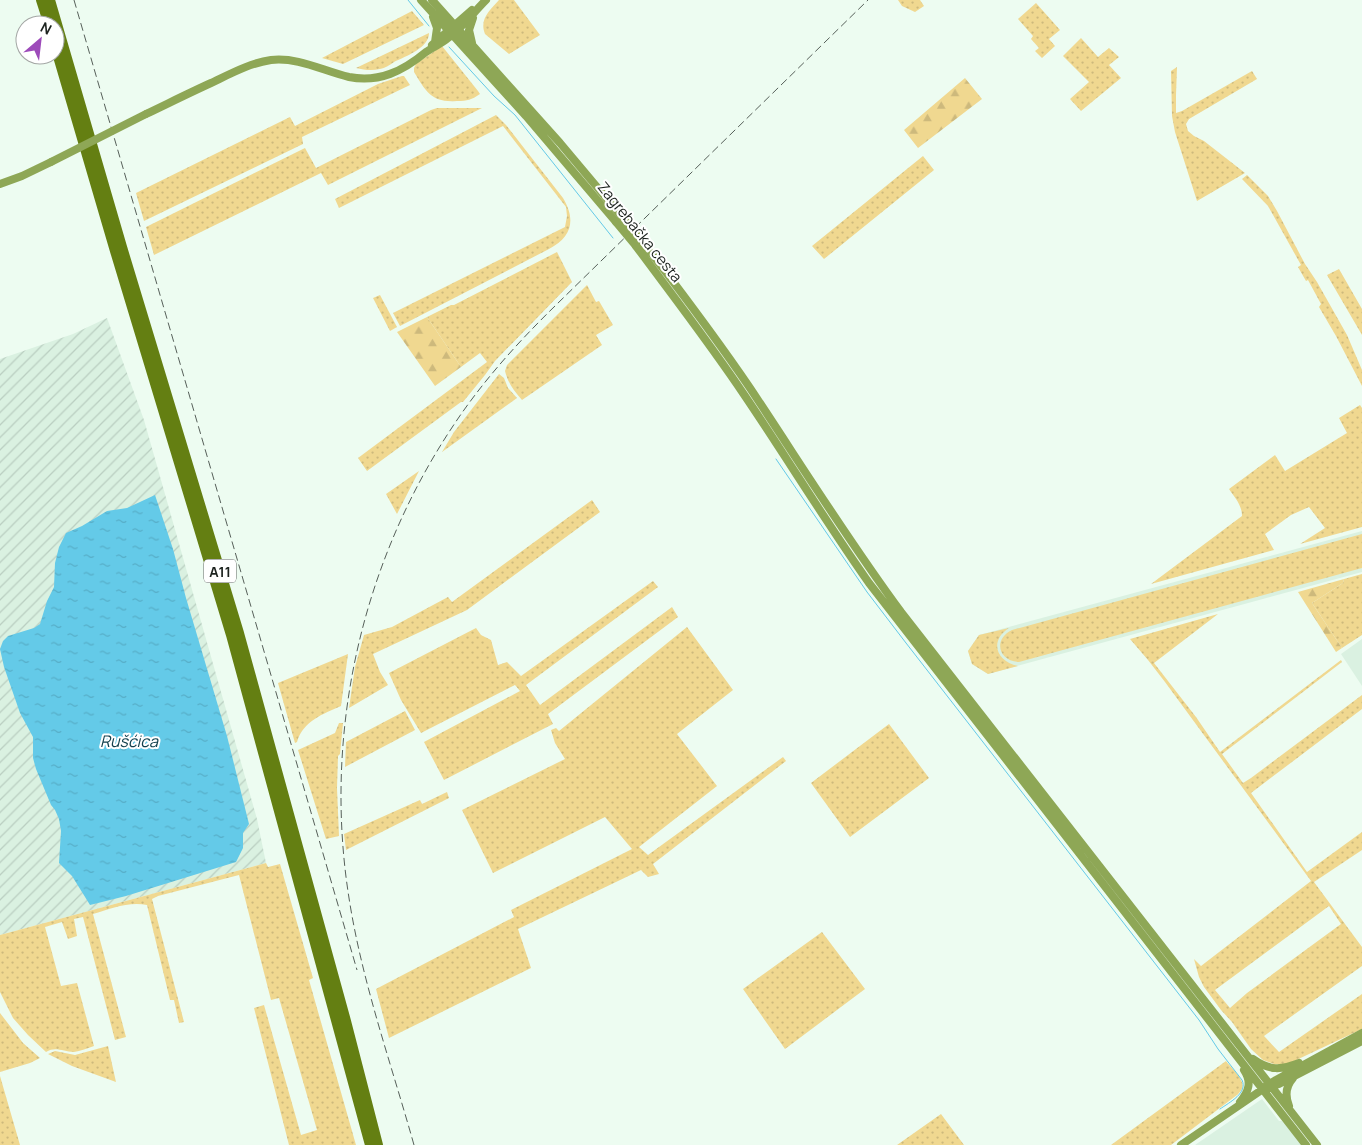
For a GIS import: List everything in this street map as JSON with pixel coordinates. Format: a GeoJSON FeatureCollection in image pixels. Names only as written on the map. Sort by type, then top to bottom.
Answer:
{"type":"FeatureCollection","features":[{"type":"Feature","properties":{"kind":"highway"},"geometry":{"type":"LineString","coordinates":[[42,0],[46,15]]}},
{"type":"Feature","properties":{"kind":"highway","name":"A11"},"geometry":{"type":"LineString","coordinates":[[50,0],[122,247],[239,633],[346,1021],[378,1145]]}},
{"type":"Feature","properties":{"kind":"highway","name":"A11"},"geometry":{"type":"LineString","coordinates":[[61,65],[231,635],[370,1145]]}},
{"type":"Feature","properties":{"kind":"main road","name":"Zagrebačka cesta"},"geometry":{"type":"LineString","coordinates":[[421,0],[432,13],[472,45],[560,143],[724,352],[851,543],[901,612],[1240,1052]]}},
{"type":"Feature","properties":{"kind":"main road","name":"Zagrebačka cesta"},"geometry":{"type":"LineString","coordinates":[[432,0],[453,30],[620,220]]}},
{"type":"Feature","properties":{"kind":"main road"},"geometry":{"type":"LineString","coordinates":[[0,184],[22,176],[228,74],[256,63],[269,60],[288,61],[314,66],[349,77],[378,78],[386,76],[406,67],[428,51],[484,2]]}},
{"type":"Feature","properties":{"kind":"main road"},"geometry":{"type":"LineString","coordinates":[[428,51],[435,42],[474,14],[484,2]]}},
{"type":"Feature","properties":{"kind":"main road"},"geometry":{"type":"LineString","coordinates":[[432,13],[437,28],[435,42]]}},
{"type":"Feature","properties":{"kind":"main road"},"geometry":{"type":"LineString","coordinates":[[472,45],[469,30],[474,14]]}},
{"type":"Feature","properties":{"kind":"main road","name":"Zagrebačka cesta"},"geometry":{"type":"LineString","coordinates":[[639,244],[746,397],[857,565],[890,610],[1240,1052]]}},
{"type":"Feature","properties":{"kind":"main road"},"geometry":{"type":"LineString","coordinates":[[1181,1145],[1234,1108],[1362,1032]]}},
{"type":"Feature","properties":{"kind":"main road"},"geometry":{"type":"LineString","coordinates":[[1268,1087],[1296,1075],[1362,1041]]}},
{"type":"Feature","properties":{"kind":"main road"},"geometry":{"type":"LineString","coordinates":[[1240,1052],[1260,1064],[1273,1068],[1285,1068],[1310,1058],[1317,1058]]}},
{"type":"Feature","properties":{"kind":"main road"},"geometry":{"type":"LineString","coordinates":[[1240,1052],[1317,1145]]}},
{"type":"Feature","properties":{"kind":"main road"},"geometry":{"type":"LineString","coordinates":[[1234,1108],[1246,1095],[1249,1083],[1240,1052]]}},
{"type":"Feature","properties":{"kind":"main road"},"geometry":{"type":"LineString","coordinates":[[1293,1115],[1286,1092],[1290,1081],[1296,1075]]}},
{"type":"Feature","properties":{"kind":"main road"},"geometry":{"type":"LineString","coordinates":[[1268,1087],[1306,1145]]}},
{"type":"Feature","properties":{"kind":"shaded area"},"geometry":{"type":"Polygon","coordinates":[[[107,318],[144,420],[257,819],[266,863],[0,935],[0,359],[73,334],[107,318]]]}},
{"type":"Feature","properties":{"kind":"shaded area"},"geometry":{"type":"Polygon","coordinates":[[[1362,531],[1362,572],[988,674],[972,664],[968,651],[979,635],[1362,531]]]}},
{"type":"Feature","properties":{"kind":"shaded area"},"geometry":{"type":"Polygon","coordinates":[[[1362,639],[1362,686],[1341,654],[1362,639]]]}},
{"type":"Feature","properties":{"kind":"shaded area"},"geometry":{"type":"Polygon","coordinates":[[[1262,1099],[1279,1121],[1282,1121],[1302,1145],[1195,1145],[1262,1099]]]}},
{"type":"Feature","properties":{"kind":"green space"},"geometry":{"type":"Polygon","coordinates":[[[499,0],[514,0],[540,35],[509,54],[485,34],[483,24],[486,15],[499,0]]]}},
{"type":"Feature","properties":{"kind":"green space"},"geometry":{"type":"Polygon","coordinates":[[[898,0],[920,0],[924,6],[915,12],[902,6],[898,0]]]}},
{"type":"Feature","properties":{"kind":"green space"},"geometry":{"type":"Polygon","coordinates":[[[1036,3],[1060,30],[1049,39],[1055,46],[1042,58],[1035,51],[1039,48],[1031,39],[1033,36],[1018,19],[1036,3]]]}},
{"type":"Feature","properties":{"kind":"green space"},"geometry":{"type":"Polygon","coordinates":[[[412,11],[424,25],[343,64],[322,58],[412,11]]]}},
{"type":"Feature","properties":{"kind":"green space"},"geometry":{"type":"Polygon","coordinates":[[[429,33],[428,38],[421,47],[386,67],[377,70],[356,68],[429,33]]]}},
{"type":"Feature","properties":{"kind":"green space"},"geometry":{"type":"Polygon","coordinates":[[[1081,38],[1098,57],[1109,48],[1119,57],[1109,65],[1121,78],[1081,111],[1070,99],[1089,82],[1063,56],[1081,38]]]}},
{"type":"Feature","properties":{"kind":"green space"},"geometry":{"type":"Polygon","coordinates":[[[442,46],[480,94],[467,100],[441,100],[431,95],[422,85],[414,72],[416,64],[442,46]]]}},
{"type":"Feature","properties":{"kind":"green space"},"geometry":{"type":"Polygon","coordinates":[[[1177,67],[1176,113],[1252,71],[1257,79],[1189,119],[1186,124],[1188,131],[1194,136],[1204,141],[1245,173],[1197,201],[1175,132],[1172,116],[1171,71],[1177,67]]]}},
{"type":"Feature","properties":{"kind":"green space"},"geometry":{"type":"Polygon","coordinates":[[[402,76],[410,85],[302,137],[303,144],[144,221],[136,193],[290,117],[295,126],[378,84],[402,76]]]}},
{"type":"Feature","properties":{"kind":"green space"},"geometry":{"type":"Polygon","coordinates":[[[965,78],[982,99],[918,148],[904,130],[965,78]]]}},
{"type":"Feature","properties":{"kind":"green space"},"geometry":{"type":"Polygon","coordinates":[[[437,108],[482,108],[328,185],[321,173],[154,255],[146,227],[305,148],[316,168],[437,108]]]}},
{"type":"Feature","properties":{"kind":"green space"},"geometry":{"type":"Polygon","coordinates":[[[496,115],[563,198],[570,214],[570,227],[563,239],[549,249],[400,326],[393,313],[565,227],[566,207],[503,126],[339,208],[335,199],[496,115]]]}},
{"type":"Feature","properties":{"kind":"green space"},"geometry":{"type":"Polygon","coordinates":[[[923,156],[934,170],[824,259],[812,246],[923,156]]]}},
{"type":"Feature","properties":{"kind":"green space"},"geometry":{"type":"Polygon","coordinates":[[[1247,175],[1268,196],[1347,335],[1362,370],[1362,386],[1319,307],[1321,304],[1308,280],[1306,281],[1298,267],[1301,265],[1268,206],[1242,179],[1247,175]]]}},
{"type":"Feature","properties":{"kind":"green space"},"geometry":{"type":"Polygon","coordinates":[[[557,252],[572,282],[495,361],[463,402],[367,471],[358,458],[487,362],[480,353],[461,367],[427,317],[557,252]]]}},
{"type":"Feature","properties":{"kind":"green space"},"geometry":{"type":"Polygon","coordinates":[[[1339,269],[1362,309],[1362,335],[1327,275],[1339,269]]]}},
{"type":"Feature","properties":{"kind":"green space"},"geometry":{"type":"Polygon","coordinates":[[[587,285],[596,302],[599,301],[613,325],[596,335],[602,345],[522,400],[508,379],[505,371],[507,365],[587,285]]]}},
{"type":"Feature","properties":{"kind":"green space"},"geometry":{"type":"Polygon","coordinates":[[[380,295],[397,327],[390,331],[373,298],[380,295]]]}},
{"type":"Feature","properties":{"kind":"green space"},"geometry":{"type":"Polygon","coordinates":[[[427,317],[461,367],[435,386],[397,332],[427,317]]]}},
{"type":"Feature","properties":{"kind":"green space"},"geometry":{"type":"Polygon","coordinates":[[[499,374],[504,378],[508,388],[517,398],[442,452],[454,432],[499,374]]]}},
{"type":"Feature","properties":{"kind":"green space"},"geometry":{"type":"Polygon","coordinates":[[[1360,405],[1362,408],[1362,527],[1300,544],[1325,528],[1309,507],[1291,515],[1265,534],[1274,550],[1151,584],[1242,516],[1239,505],[1229,489],[1275,455],[1285,471],[1347,433],[1339,418],[1360,405]]]}},
{"type":"Feature","properties":{"kind":"green space"},"geometry":{"type":"Polygon","coordinates":[[[419,471],[397,514],[386,494],[419,471]]]}},
{"type":"Feature","properties":{"kind":"green space"},"geometry":{"type":"Polygon","coordinates":[[[592,500],[600,512],[467,610],[373,654],[380,672],[388,685],[349,708],[355,667],[364,635],[392,627],[448,597],[452,602],[592,500]]]}},
{"type":"Feature","properties":{"kind":"green space"},"geometry":{"type":"Polygon","coordinates":[[[1362,534],[1362,568],[1019,662],[1006,658],[1000,649],[1002,639],[1012,630],[1362,534]]]}},
{"type":"Feature","properties":{"kind":"green space"},"geometry":{"type":"Polygon","coordinates":[[[1362,574],[1362,635],[1342,648],[1312,603],[1343,583],[1344,579],[1362,574]]]}},
{"type":"Feature","properties":{"kind":"green space"},"geometry":{"type":"Polygon","coordinates":[[[1344,579],[1343,583],[1312,603],[1342,648],[1336,652],[1298,592],[1344,579]]]}},
{"type":"Feature","properties":{"kind":"green space"},"geometry":{"type":"Polygon","coordinates":[[[653,581],[658,587],[526,685],[540,705],[672,607],[678,617],[548,714],[553,724],[444,780],[424,742],[520,691],[515,685],[421,733],[401,700],[389,673],[476,628],[481,635],[491,640],[498,665],[507,662],[521,676],[653,581]]]}},
{"type":"Feature","properties":{"kind":"green space"},"geometry":{"type":"Polygon","coordinates":[[[1218,614],[1154,663],[1196,717],[1220,752],[1341,660],[1342,662],[1222,754],[1243,783],[1362,695],[1362,709],[1251,793],[1307,872],[1362,832],[1362,850],[1314,882],[1362,947],[1362,966],[1264,1036],[1279,1052],[1362,994],[1362,1029],[1290,1063],[1274,1064],[1263,1060],[1251,1049],[1204,987],[1194,959],[1201,966],[1311,881],[1165,682],[1130,639],[1218,614]],[[1329,906],[1215,990],[1230,1008],[1247,993],[1341,924],[1329,906]]]}},
{"type":"Feature","properties":{"kind":"green space"},"geometry":{"type":"Polygon","coordinates":[[[687,627],[733,690],[677,734],[717,786],[639,847],[648,855],[783,757],[786,761],[653,864],[659,874],[648,877],[641,870],[518,929],[531,968],[389,1038],[376,989],[514,917],[511,910],[632,849],[605,817],[493,873],[462,810],[565,759],[555,743],[551,730],[556,728],[559,731],[687,627]]]}},
{"type":"Feature","properties":{"kind":"green space"},"geometry":{"type":"Polygon","coordinates":[[[1009,628],[999,639],[997,644],[998,650],[1004,660],[1018,666],[988,674],[972,664],[968,651],[979,635],[1009,628]]]}},
{"type":"Feature","properties":{"kind":"green space"},"geometry":{"type":"Polygon","coordinates":[[[348,654],[341,706],[309,723],[295,743],[278,683],[348,654]]]}},
{"type":"Feature","properties":{"kind":"green space"},"geometry":{"type":"Polygon","coordinates":[[[405,711],[415,730],[345,767],[346,742],[405,711]]]}},
{"type":"Feature","properties":{"kind":"green space"},"geometry":{"type":"Polygon","coordinates":[[[339,723],[343,723],[340,754],[338,756],[339,836],[326,839],[298,750],[335,733],[339,723]]]}},
{"type":"Feature","properties":{"kind":"green space"},"geometry":{"type":"Polygon","coordinates":[[[889,724],[929,778],[850,837],[811,783],[889,724]]]}},
{"type":"Feature","properties":{"kind":"green space"},"geometry":{"type":"Polygon","coordinates":[[[447,792],[449,798],[346,850],[344,834],[420,800],[422,804],[447,792]]]}},
{"type":"Feature","properties":{"kind":"green space"},"geometry":{"type":"Polygon","coordinates":[[[266,863],[268,867],[280,864],[313,978],[309,980],[356,1145],[289,1145],[254,1008],[264,1005],[301,1135],[317,1130],[279,998],[271,1000],[239,875],[152,899],[184,1022],[179,1023],[174,1000],[170,1000],[147,905],[140,904],[120,906],[93,914],[126,1037],[115,1040],[83,917],[74,919],[77,936],[68,939],[62,922],[45,927],[61,986],[77,983],[94,1046],[74,1052],[56,1049],[46,1052],[13,1018],[0,992],[0,935],[266,863]]]}},
{"type":"Feature","properties":{"kind":"green space"},"geometry":{"type":"Polygon","coordinates":[[[822,932],[865,989],[785,1049],[743,989],[822,932]]]}},
{"type":"Feature","properties":{"kind":"green space"},"geometry":{"type":"Polygon","coordinates":[[[0,1013],[23,1043],[40,1058],[0,1072],[0,1013]]]}},
{"type":"Feature","properties":{"kind":"green space"},"geometry":{"type":"Polygon","coordinates":[[[108,1046],[116,1082],[72,1066],[48,1054],[55,1051],[75,1055],[108,1046]]]}},
{"type":"Feature","properties":{"kind":"green space"},"geometry":{"type":"Polygon","coordinates":[[[1226,1061],[1240,1078],[1243,1086],[1242,1089],[1238,1095],[1171,1145],[1111,1145],[1226,1061]]]}},
{"type":"Feature","properties":{"kind":"green space"},"geometry":{"type":"Polygon","coordinates":[[[0,1076],[20,1145],[0,1145],[0,1076]]]}},
{"type":"Feature","properties":{"kind":"green space"},"geometry":{"type":"Polygon","coordinates":[[[941,1114],[964,1145],[897,1145],[941,1114]]]}},
{"type":"Feature","properties":{"kind":"water","name":"Rušćica"},"geometry":{"type":"Polygon","coordinates":[[[155,495],[173,549],[227,736],[249,824],[243,833],[243,848],[236,862],[126,896],[90,905],[72,876],[59,863],[61,831],[59,819],[36,769],[33,758],[33,737],[20,713],[4,667],[0,649],[3,641],[8,636],[34,628],[40,624],[47,601],[54,587],[55,563],[59,547],[66,533],[107,511],[127,508],[155,495]]]}},
{"type":"Feature","properties":{"kind":"waterway"},"geometry":{"type":"LineString","coordinates":[[408,0],[429,26]]}},
{"type":"Feature","properties":{"kind":"waterway"},"geometry":{"type":"LineString","coordinates":[[449,47],[494,96],[515,115],[613,238]]}},
{"type":"Feature","properties":{"kind":"waterway"},"geometry":{"type":"LineString","coordinates":[[776,459],[867,592],[1199,1020],[1242,1080],[1243,1085],[1240,1093],[1220,1109]]}},
{"type":"Feature","properties":{"kind":"railway"},"geometry":{"type":"LineString","coordinates":[[74,0],[357,970]]}},
{"type":"Feature","properties":{"kind":"railway"},"geometry":{"type":"LineString","coordinates":[[414,1145],[361,960],[349,898],[342,836],[341,774],[346,713],[357,652],[373,593],[394,535],[421,479],[453,426],[501,363],[556,305],[868,0]]}}]}
